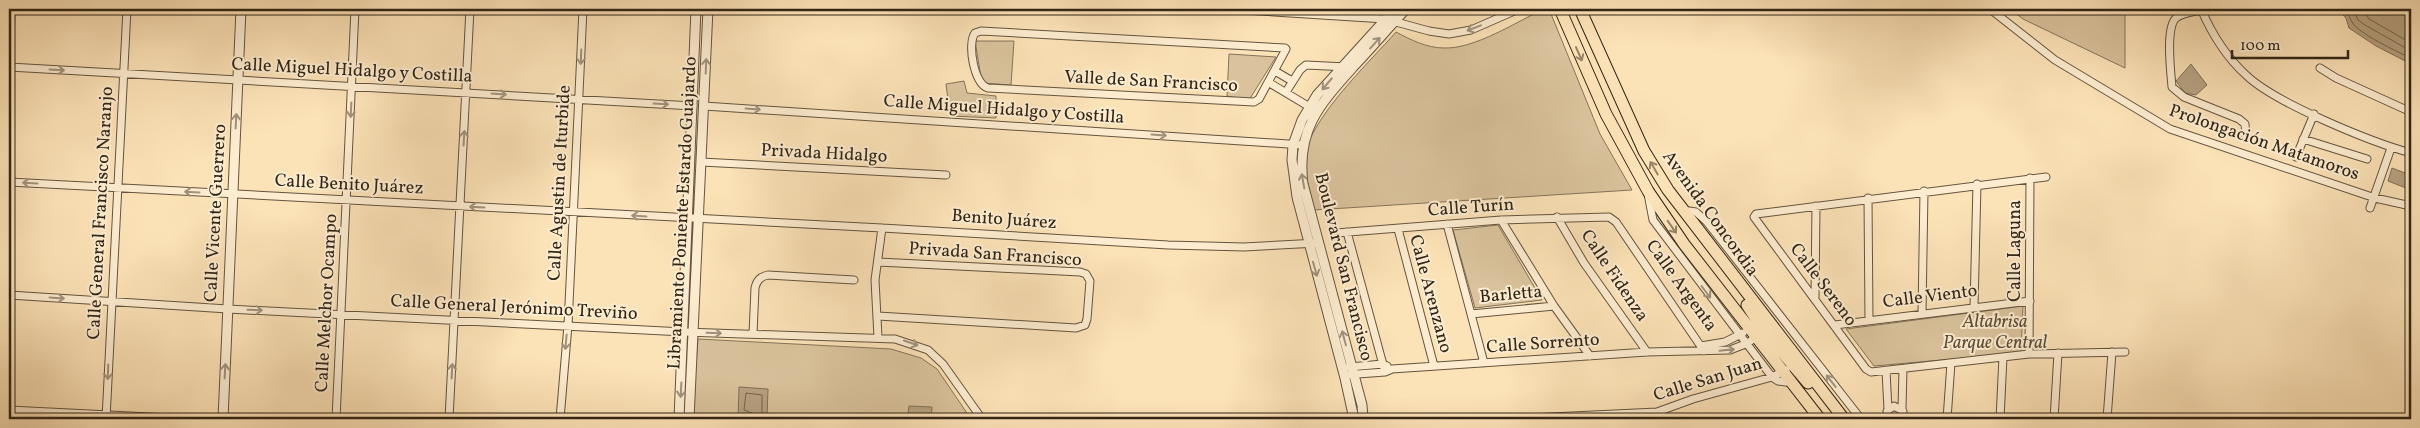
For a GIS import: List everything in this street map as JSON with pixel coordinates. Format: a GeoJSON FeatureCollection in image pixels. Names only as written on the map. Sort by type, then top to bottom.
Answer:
{"type":"FeatureCollection","features":[{"type":"Feature","properties":{"kind":"main road","name":"Avenida Concordia"},"geometry":{"type":"LineString","coordinates":[[1560,9],[1606,114],[1648,191],[1684,244],[1729,299],[1753,333]]}},
{"type":"Feature","properties":{"kind":"main road"},"geometry":{"type":"LineString","coordinates":[[1576,9],[1595,58],[1608,73]]}},
{"type":"Feature","properties":{"kind":"main road","name":"Avenida Concordia"},"geometry":{"type":"LineString","coordinates":[[1580,9],[1644,151],[1682,210],[1734,279],[1792,366],[1824,392],[1844,419]]}},
{"type":"Feature","properties":{"kind":"main road"},"geometry":{"type":"LineString","coordinates":[[1734,279],[1753,333],[1792,366]]}},
{"type":"Feature","properties":{"kind":"main road","name":"Avenida Concordia"},"geometry":{"type":"LineString","coordinates":[[1792,366],[1793,383],[1820,419]]}},
{"type":"Feature","properties":{"kind":"street"},"geometry":{"type":"LineString","coordinates":[[9,80],[11,9]]}},
{"type":"Feature","properties":{"kind":"street","name":"Calle General Francisco Naranjo"},"geometry":{"type":"LineString","coordinates":[[106,418],[127,9]]}},
{"type":"Feature","properties":{"kind":"street","name":"Calle Vicente Guerrero"},"geometry":{"type":"LineString","coordinates":[[223,419],[241,9]]}},
{"type":"Feature","properties":{"kind":"street","name":"Calle Melchor Ocampo"},"geometry":{"type":"LineString","coordinates":[[336,419],[355,9]]}},
{"type":"Feature","properties":{"kind":"street"},"geometry":{"type":"LineString","coordinates":[[449,419],[470,9]]}},
{"type":"Feature","properties":{"kind":"street","name":"Calle Agustin de Iturbide"},"geometry":{"type":"LineString","coordinates":[[560,419],[568,325],[583,9]]}},
{"type":"Feature","properties":{"kind":"street","name":"Libramiento Poniente Estardo Guajardo"},"geometry":{"type":"LineString","coordinates":[[679,419],[696,9]]}},
{"type":"Feature","properties":{"kind":"street","name":"Libramiento Poniente Estardo Guajardo"},"geometry":{"type":"LineString","coordinates":[[689,419],[708,9]]}},
{"type":"Feature","properties":{"kind":"street"},"geometry":{"type":"LineString","coordinates":[[1227,9],[1389,21],[1429,31],[1454,33],[1471,30],[1519,9]]}},
{"type":"Feature","properties":{"kind":"street","name":"Boulevard San Francisco"},"geometry":{"type":"LineString","coordinates":[[1313,109],[1353,68],[1389,21],[1395,9]]}},
{"type":"Feature","properties":{"kind":"street","name":"Boulevard San Francisco"},"geometry":{"type":"LineString","coordinates":[[1364,419],[1308,245],[1293,178],[1298,145],[1313,109],[1342,66],[1389,21],[1406,9]]}},
{"type":"Feature","properties":{"kind":"street","name":"Prolongación Matamoros"},"geometry":{"type":"LineString","coordinates":[[1990,9],[2055,60],[2170,129],[2374,198],[2411,206]]}},
{"type":"Feature","properties":{"kind":"street"},"geometry":{"type":"LineString","coordinates":[[2246,137],[2245,124],[2239,118],[2184,97],[2172,87],[2170,28],[2176,18],[2202,9],[2214,36],[2232,62],[2247,77],[2268,91],[2314,114],[2391,148],[2411,153]]}},
{"type":"Feature","properties":{"kind":"street","name":"Valle de San Francisco"},"geometry":{"type":"LineString","coordinates":[[981,31],[1286,48],[1275,72],[1259,99],[1254,102],[988,88],[983,87],[978,81],[971,41],[975,33],[981,31]]}},
{"type":"Feature","properties":{"kind":"street"},"geometry":{"type":"LineString","coordinates":[[1286,92],[1303,66],[1308,64],[1353,68]]}},
{"type":"Feature","properties":{"kind":"street","name":"Calle Miguel Hidalgo y Costilla"},"geometry":{"type":"LineString","coordinates":[[9,67],[352,85],[693,106]]}},
{"type":"Feature","properties":{"kind":"street"},"geometry":{"type":"LineString","coordinates":[[2320,68],[2336,78],[2411,112]]}},
{"type":"Feature","properties":{"kind":"street"},"geometry":{"type":"LineString","coordinates":[[1275,72],[1292,81]]}},
{"type":"Feature","properties":{"kind":"street"},"geometry":{"type":"LineString","coordinates":[[1268,82],[1313,109]]}},
{"type":"Feature","properties":{"kind":"street","name":"Calle Miguel Hidalgo y Costilla"},"geometry":{"type":"LineString","coordinates":[[704,106],[1298,145]]}},
{"type":"Feature","properties":{"kind":"street"},"geometry":{"type":"LineString","coordinates":[[2296,157],[2314,114]]}},
{"type":"Feature","properties":{"kind":"street"},"geometry":{"type":"LineString","coordinates":[[2303,139],[2367,159]]}},
{"type":"Feature","properties":{"kind":"street","name":"Boulevard San Francisco"},"geometry":{"type":"LineString","coordinates":[[1298,145],[1304,184],[1348,371],[1354,419]]}},
{"type":"Feature","properties":{"kind":"street"},"geometry":{"type":"LineString","coordinates":[[2370,208],[2391,148]]}},
{"type":"Feature","properties":{"kind":"street","name":"Privada Hidalgo"},"geometry":{"type":"LineString","coordinates":[[701,162],[946,174]]}},
{"type":"Feature","properties":{"kind":"street"},"geometry":{"type":"LineString","coordinates":[[1815,298],[1816,206],[2046,176]]}},
{"type":"Feature","properties":{"kind":"street","name":"Calle Laguna"},"geometry":{"type":"LineString","coordinates":[[2029,354],[2030,178]]}},
{"type":"Feature","properties":{"kind":"street","name":"Calle Benito Juárez"},"geometry":{"type":"LineString","coordinates":[[9,182],[688,219]]}},
{"type":"Feature","properties":{"kind":"street"},"geometry":{"type":"LineString","coordinates":[[1974,307],[1977,184]]}},
{"type":"Feature","properties":{"kind":"street"},"geometry":{"type":"LineString","coordinates":[[1648,191],[1652,220],[1718,306],[1753,333],[1772,377],[1778,381],[1793,383]]}},
{"type":"Feature","properties":{"kind":"street"},"geometry":{"type":"LineString","coordinates":[[1922,313],[1924,191]]}},
{"type":"Feature","properties":{"kind":"street"},"geometry":{"type":"LineString","coordinates":[[1868,198],[1869,320]]}},
{"type":"Feature","properties":{"kind":"street","name":"Calle Sereno"},"geometry":{"type":"LineString","coordinates":[[1816,206],[1754,216],[1870,372],[1886,371]]}},
{"type":"Feature","properties":{"kind":"street"},"geometry":{"type":"LineString","coordinates":[[1682,210],[1696,212],[1702,216],[1861,419]]}},
{"type":"Feature","properties":{"kind":"street","name":"Calle Fidenza"},"geometry":{"type":"LineString","coordinates":[[1557,217],[1584,263],[1647,352]]}},
{"type":"Feature","properties":{"kind":"street","name":"Calle Turín"},"geometry":{"type":"LineString","coordinates":[[1336,233],[1502,220],[1609,217]]}},
{"type":"Feature","properties":{"kind":"street","name":"Calle Argenta"},"geometry":{"type":"LineString","coordinates":[[1609,217],[1616,222],[1701,349],[1753,333]]}},
{"type":"Feature","properties":{"kind":"street","name":"Benito Juárez"},"geometry":{"type":"LineString","coordinates":[[688,219],[882,228],[1168,246],[1244,247],[1318,243]]}},
{"type":"Feature","properties":{"kind":"street"},"geometry":{"type":"LineString","coordinates":[[1502,220],[1554,306],[1590,356]]}},
{"type":"Feature","properties":{"kind":"street"},"geometry":{"type":"LineString","coordinates":[[1447,224],[1484,363]]}},
{"type":"Feature","properties":{"kind":"street"},"geometry":{"type":"LineString","coordinates":[[878,337],[878,316],[874,298],[882,228]]}},
{"type":"Feature","properties":{"kind":"street","name":"Calle Arenzano"},"geometry":{"type":"LineString","coordinates":[[1398,229],[1434,366]]}},
{"type":"Feature","properties":{"kind":"street"},"geometry":{"type":"LineString","coordinates":[[1347,232],[1383,364],[1388,370]]}},
{"type":"Feature","properties":{"kind":"street","name":"Privada San Francisco"},"geometry":{"type":"LineString","coordinates":[[878,262],[1080,272],[1086,274],[1090,281],[1087,319],[1084,324],[1076,328],[878,316]]}},
{"type":"Feature","properties":{"kind":"street"},"geometry":{"type":"LineString","coordinates":[[753,334],[755,288],[762,277],[768,275],[854,280]]}},
{"type":"Feature","properties":{"kind":"street","name":"Calle General Jerónimo Treviño"},"geometry":{"type":"LineString","coordinates":[[9,296],[684,332],[895,339],[928,350],[944,364],[982,419]]}},
{"type":"Feature","properties":{"kind":"street"},"geometry":{"type":"LineString","coordinates":[[1718,306],[1729,299]]}},
{"type":"Feature","properties":{"kind":"street","name":"Calle Viento"},"geometry":{"type":"LineString","coordinates":[[1835,325],[2030,301]]}},
{"type":"Feature","properties":{"kind":"street","name":"Barletta"},"geometry":{"type":"LineString","coordinates":[[1471,314],[1554,306]]}},
{"type":"Feature","properties":{"kind":"street","name":"Calle Sorrento"},"geometry":{"type":"LineString","coordinates":[[1348,371],[1701,349]]}},
{"type":"Feature","properties":{"kind":"street"},"geometry":{"type":"LineString","coordinates":[[1792,366],[1807,350]]}},
{"type":"Feature","properties":{"kind":"street"},"geometry":{"type":"LineString","coordinates":[[2107,419],[2112,352]]}},
{"type":"Feature","properties":{"kind":"street"},"geometry":{"type":"LineString","coordinates":[[1886,419],[1888,409],[1886,371],[2029,354],[2125,352]]}},
{"type":"Feature","properties":{"kind":"street"},"geometry":{"type":"LineString","coordinates":[[2054,419],[2058,353]]}},
{"type":"Feature","properties":{"kind":"street"},"geometry":{"type":"LineString","coordinates":[[2000,419],[2003,357]]}},
{"type":"Feature","properties":{"kind":"street"},"geometry":{"type":"LineString","coordinates":[[1947,419],[1950,363]]}},
{"type":"Feature","properties":{"kind":"street"},"geometry":{"type":"LineString","coordinates":[[1348,371],[1383,364]]}},
{"type":"Feature","properties":{"kind":"street","name":"Calle San Juan"},"geometry":{"type":"LineString","coordinates":[[1509,419],[1657,412],[1694,399],[1772,377],[1792,366]]}},
{"type":"Feature","properties":{"kind":"street"},"geometry":{"type":"LineString","coordinates":[[1903,369],[1903,419]]}},
{"type":"Feature","properties":{"kind":"street"},"geometry":{"type":"LineString","coordinates":[[1888,409],[1894,406],[1902,408]]}},
{"type":"Feature","properties":{"kind":"street"},"geometry":{"type":"LineString","coordinates":[[9,410],[106,418],[190,419]]}},
{"type":"Feature","properties":{"kind":"street"},"geometry":{"type":"LineString","coordinates":[[1657,412],[1663,419]]}},
{"type":"Feature","properties":{"kind":"green space"},"geometry":{"type":"Polygon","coordinates":[[[1544,9],[1549,9],[1600,134],[1632,190],[1314,210],[1305,161],[1308,146],[1315,129],[1341,93],[1396,32],[1413,41],[1431,47],[1456,47],[1482,40],[1544,9]]]}},
{"type":"Feature","properties":{"kind":"green space"},"geometry":{"type":"Polygon","coordinates":[[[2010,9],[2125,9],[2125,68],[2023,19],[2010,9]]]}},
{"type":"Feature","properties":{"kind":"green space"},"geometry":{"type":"Polygon","coordinates":[[[975,41],[1014,41],[1011,85],[982,83],[975,41]]]}},
{"type":"Feature","properties":{"kind":"green space"},"geometry":{"type":"Polygon","coordinates":[[[1229,54],[1276,57],[1249,100],[1227,96],[1229,54]]]}},
{"type":"Feature","properties":{"kind":"green space"},"geometry":{"type":"Polygon","coordinates":[[[964,81],[967,93],[996,96],[996,118],[950,116],[946,84],[964,81]]]}},
{"type":"Feature","properties":{"kind":"green space"},"geometry":{"type":"Polygon","coordinates":[[[1498,225],[1542,300],[1475,308],[1453,230],[1498,225]]]}},
{"type":"Feature","properties":{"kind":"green space","name":"Altabrisa Parque Central"},"geometry":{"type":"Polygon","coordinates":[[[2023,306],[2021,353],[1874,366],[1846,329],[2023,306]]]}},
{"type":"Feature","properties":{"kind":"green space"},"geometry":{"type":"Polygon","coordinates":[[[698,339],[891,349],[921,358],[937,369],[971,419],[692,419],[698,339]]]}},
{"type":"Feature","properties":{"kind":"water"},"geometry":{"type":"Polygon","coordinates":[[[2337,9],[2411,9],[2411,64],[2376,46],[2349,28],[2346,18],[2337,9]]]}},
{"type":"Feature","properties":{"kind":"water"},"geometry":{"type":"Polygon","coordinates":[[[2191,64],[2207,85],[2196,95],[2185,93],[2176,81],[2191,64]]]}},
{"type":"Feature","properties":{"kind":"water"},"geometry":{"type":"Polygon","coordinates":[[[2392,168],[2405,173],[2406,170],[2411,171],[2406,188],[2388,181],[2392,168]]]}},
{"type":"Feature","properties":{"kind":"water"},"geometry":{"type":"Polygon","coordinates":[[[739,387],[768,389],[767,417],[738,417],[739,387]]]}},
{"type":"Feature","properties":{"kind":"water"},"geometry":{"type":"Polygon","coordinates":[[[909,406],[932,407],[931,419],[907,419],[909,406]]]}}]}
